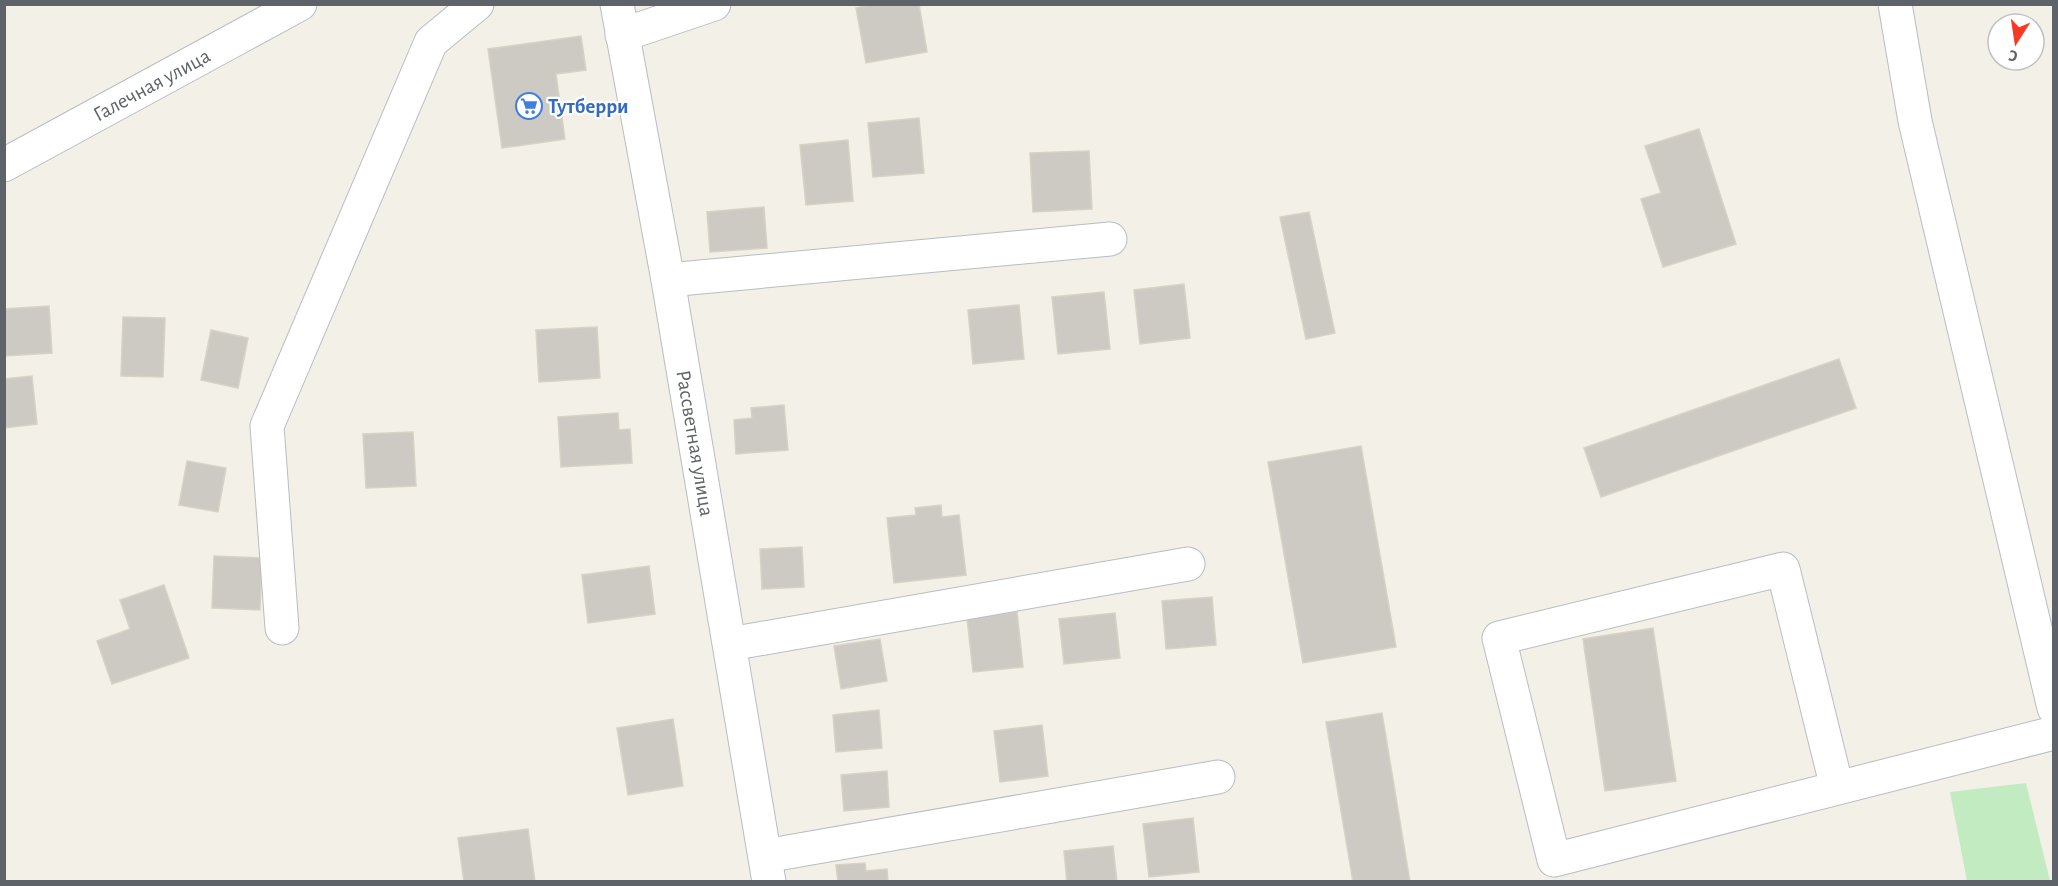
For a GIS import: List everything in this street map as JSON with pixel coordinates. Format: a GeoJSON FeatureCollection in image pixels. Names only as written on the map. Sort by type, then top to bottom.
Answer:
{"type":"FeatureCollection","features":[{"type":"Feature","properties":{"kind":"street","name":"Галечная улица"},"geometry":{"type":"LineString","coordinates":[[4,165],[300,4]]}},
{"type":"Feature","properties":{"kind":"street"},"geometry":{"type":"LineString","coordinates":[[282,628],[267,426],[431,42],[477,4]]}},
{"type":"Feature","properties":{"kind":"street"},"geometry":{"type":"LineString","coordinates":[[620,20],[714,4]]}},
{"type":"Feature","properties":{"kind":"street"},"geometry":{"type":"LineString","coordinates":[[1895,4],[1915,121],[2054,708]]}},
{"type":"Feature","properties":{"kind":"street","name":"Рассветная улица"},"geometry":{"type":"LineString","coordinates":[[620,20],[668,280],[767,869]]}},
{"type":"Feature","properties":{"kind":"street"},"geometry":{"type":"LineString","coordinates":[[668,280],[1110,239]]}},
{"type":"Feature","properties":{"kind":"street"},"geometry":{"type":"LineString","coordinates":[[730,644],[1188,564]]}},
{"type":"Feature","properties":{"kind":"street"},"geometry":{"type":"LineString","coordinates":[[1837,788],[1783,569],[1499,638],[1554,860],[2054,733]]}},
{"type":"Feature","properties":{"kind":"street"},"geometry":{"type":"LineString","coordinates":[[767,869],[1218,777]]}},
{"type":"Feature","properties":{"kind":"green space"},"geometry":{"type":"Polygon","coordinates":[[[2026,783],[2050,881],[1967,881],[1950,792],[2026,783]]]}},
{"type":"Feature","properties":{"kind":"building"},"geometry":{"type":"Polygon","coordinates":[[[873,4],[919,4],[927,52],[866,63],[856,8],[873,4]]]}},
{"type":"Feature","properties":{"kind":"building","name":"Тутберри"},"geometry":{"type":"Polygon","coordinates":[[[581,36],[586,70],[556,74],[565,139],[502,148],[488,49],[581,36]]]}},
{"type":"Feature","properties":{"kind":"building"},"geometry":{"type":"Polygon","coordinates":[[[919,118],[924,173],[873,177],[868,123],[919,118]]]}},
{"type":"Feature","properties":{"kind":"building"},"geometry":{"type":"Polygon","coordinates":[[[1699,129],[1736,244],[1663,267],[1641,199],[1661,193],[1645,146],[1699,129]]]}},
{"type":"Feature","properties":{"kind":"building"},"geometry":{"type":"Polygon","coordinates":[[[848,140],[853,201],[806,205],[800,145],[848,140]]]}},
{"type":"Feature","properties":{"kind":"building"},"geometry":{"type":"Polygon","coordinates":[[[1089,151],[1092,209],[1033,212],[1030,153],[1089,151]]]}},
{"type":"Feature","properties":{"kind":"building"},"geometry":{"type":"Polygon","coordinates":[[[764,207],[767,248],[710,252],[707,212],[764,207]]]}},
{"type":"Feature","properties":{"kind":"building"},"geometry":{"type":"Polygon","coordinates":[[[1309,212],[1335,333],[1306,339],[1280,217],[1309,212]]]}},
{"type":"Feature","properties":{"kind":"building"},"geometry":{"type":"Polygon","coordinates":[[[1184,284],[1190,338],[1140,344],[1134,290],[1184,284]]]}},
{"type":"Feature","properties":{"kind":"building"},"geometry":{"type":"Polygon","coordinates":[[[1104,292],[1110,349],[1058,354],[1052,297],[1104,292]]]}},
{"type":"Feature","properties":{"kind":"building"},"geometry":{"type":"Polygon","coordinates":[[[1019,305],[1024,359],[973,364],[968,310],[1019,305]]]}},
{"type":"Feature","properties":{"kind":"building"},"geometry":{"type":"Polygon","coordinates":[[[49,306],[52,353],[4,356],[4,309],[49,306]]]}},
{"type":"Feature","properties":{"kind":"building"},"geometry":{"type":"Polygon","coordinates":[[[123,317],[165,318],[163,377],[121,376],[123,317]]]}},
{"type":"Feature","properties":{"kind":"building"},"geometry":{"type":"Polygon","coordinates":[[[597,327],[600,378],[539,382],[536,330],[597,327]]]}},
{"type":"Feature","properties":{"kind":"building"},"geometry":{"type":"Polygon","coordinates":[[[211,330],[248,338],[238,388],[201,380],[211,330]]]}},
{"type":"Feature","properties":{"kind":"building"},"geometry":{"type":"Polygon","coordinates":[[[1839,359],[1856,408],[1601,497],[1584,448],[1839,359]]]}},
{"type":"Feature","properties":{"kind":"building"},"geometry":{"type":"Polygon","coordinates":[[[32,376],[37,424],[4,428],[4,379],[32,376]]]}},
{"type":"Feature","properties":{"kind":"building"},"geometry":{"type":"Polygon","coordinates":[[[784,405],[788,450],[736,454],[734,420],[752,418],[751,408],[784,405]]]}},
{"type":"Feature","properties":{"kind":"building"},"geometry":{"type":"Polygon","coordinates":[[[618,413],[619,430],[630,429],[632,463],[561,467],[558,417],[618,413]]]}},
{"type":"Feature","properties":{"kind":"building"},"geometry":{"type":"Polygon","coordinates":[[[413,432],[416,486],[366,488],[363,434],[413,432]]]}},
{"type":"Feature","properties":{"kind":"building"},"geometry":{"type":"Polygon","coordinates":[[[1361,446],[1396,647],[1303,663],[1268,462],[1361,446]]]}},
{"type":"Feature","properties":{"kind":"building"},"geometry":{"type":"Polygon","coordinates":[[[187,461],[226,468],[218,512],[179,505],[187,461]]]}},
{"type":"Feature","properties":{"kind":"building"},"geometry":{"type":"Polygon","coordinates":[[[941,505],[942,517],[959,515],[966,575],[894,583],[887,518],[916,515],[915,508],[941,505]]]}},
{"type":"Feature","properties":{"kind":"building"},"geometry":{"type":"Polygon","coordinates":[[[802,547],[804,587],[762,589],[760,549],[802,547]]]}},
{"type":"Feature","properties":{"kind":"building"},"geometry":{"type":"Polygon","coordinates":[[[214,556],[262,558],[260,610],[212,608],[214,556]]]}},
{"type":"Feature","properties":{"kind":"building"},"geometry":{"type":"Polygon","coordinates":[[[649,566],[655,614],[588,623],[582,575],[649,566]]]}},
{"type":"Feature","properties":{"kind":"building"},"geometry":{"type":"Polygon","coordinates":[[[164,585],[189,658],[112,684],[97,641],[130,629],[120,600],[164,585]]]}},
{"type":"Feature","properties":{"kind":"building"},"geometry":{"type":"Polygon","coordinates":[[[1212,597],[1216,645],[1166,649],[1162,601],[1212,597]]]}},
{"type":"Feature","properties":{"kind":"building"},"geometry":{"type":"Polygon","coordinates":[[[1017,612],[1023,667],[973,672],[967,618],[1017,612]]]}},
{"type":"Feature","properties":{"kind":"building"},"geometry":{"type":"Polygon","coordinates":[[[1115,613],[1120,658],[1064,664],[1059,619],[1115,613]]]}},
{"type":"Feature","properties":{"kind":"building"},"geometry":{"type":"Polygon","coordinates":[[[1653,628],[1676,781],[1605,791],[1583,639],[1653,628]]]}},
{"type":"Feature","properties":{"kind":"building"},"geometry":{"type":"Polygon","coordinates":[[[880,639],[887,681],[841,689],[834,646],[880,639]]]}},
{"type":"Feature","properties":{"kind":"building"},"geometry":{"type":"Polygon","coordinates":[[[879,710],[882,748],[836,752],[833,715],[879,710]]]}},
{"type":"Feature","properties":{"kind":"building"},"geometry":{"type":"Polygon","coordinates":[[[1382,713],[1410,882],[1353,882],[1326,722],[1382,713]]]}},
{"type":"Feature","properties":{"kind":"building"},"geometry":{"type":"Polygon","coordinates":[[[673,719],[683,786],[628,795],[617,728],[673,719]]]}},
{"type":"Feature","properties":{"kind":"building"},"geometry":{"type":"Polygon","coordinates":[[[1042,725],[1048,776],[1000,782],[994,731],[1042,725]]]}},
{"type":"Feature","properties":{"kind":"building"},"geometry":{"type":"Polygon","coordinates":[[[887,771],[889,807],[844,811],[841,775],[887,771]]]}},
{"type":"Feature","properties":{"kind":"building"},"geometry":{"type":"Polygon","coordinates":[[[1193,818],[1199,872],[1149,877],[1143,824],[1193,818]]]}},
{"type":"Feature","properties":{"kind":"building"},"geometry":{"type":"Polygon","coordinates":[[[528,829],[535,882],[464,882],[458,838],[528,829]]]}},
{"type":"Feature","properties":{"kind":"building"},"geometry":{"type":"Polygon","coordinates":[[[1113,846],[1117,882],[1067,882],[1064,851],[1113,846]]]}},
{"type":"Feature","properties":{"kind":"building"},"geometry":{"type":"Polygon","coordinates":[[[865,863],[866,871],[887,869],[888,882],[838,882],[836,865],[865,863]]]}},
{"type":"Feature","properties":{"kind":"place","name":"Тутберри"},"geometry":{"type":"Point","coordinates":[529,106]}}]}
